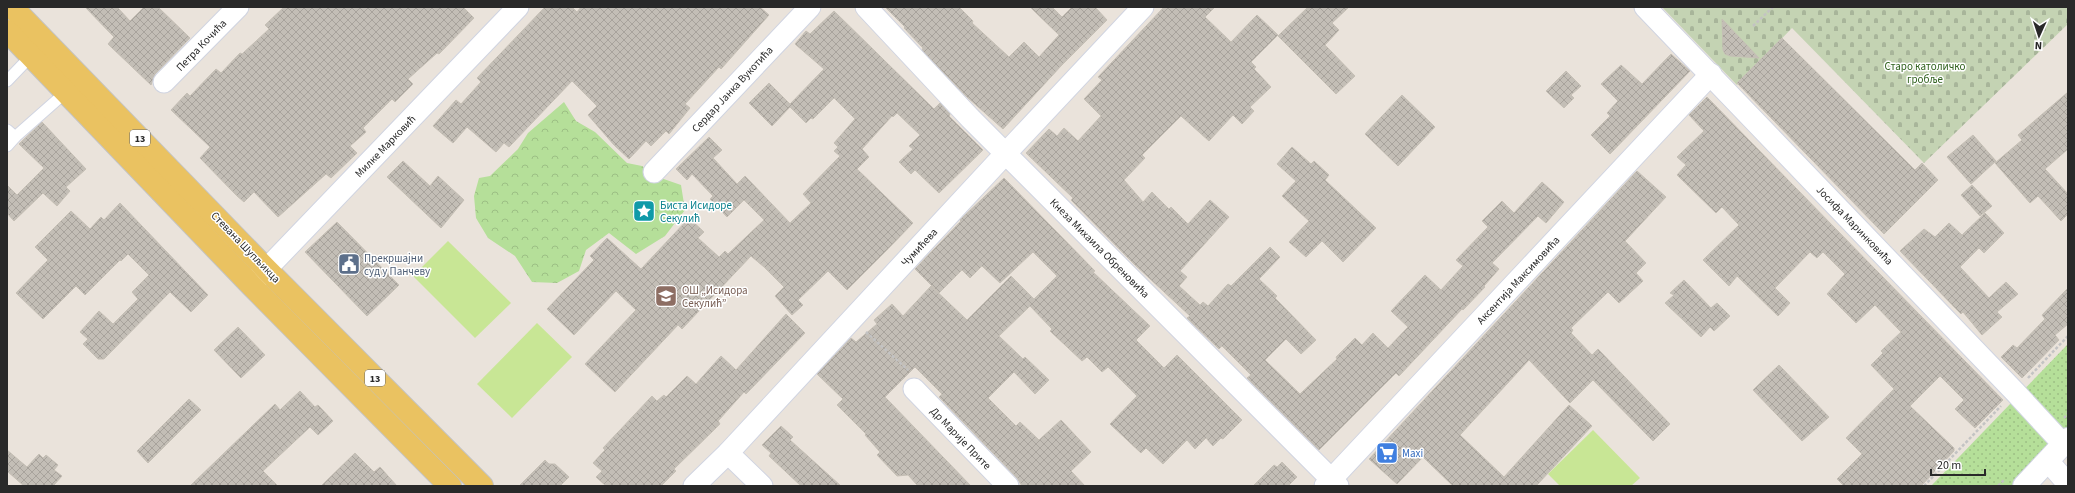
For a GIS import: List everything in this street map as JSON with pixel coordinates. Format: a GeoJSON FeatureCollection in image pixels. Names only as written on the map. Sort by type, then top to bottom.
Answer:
{"type":"FeatureCollection","features":[{"type":"Feature","properties":{"kind":"main road","name":"Стевана Шупљикца"},"geometry":{"type":"LineString","coordinates":[[12,7],[267,270],[482,486]]}},
{"type":"Feature","properties":{"kind":"main road","name":"Стевана Шупљикца"},"geometry":{"type":"LineString","coordinates":[[7,32],[251,285],[450,486]]}},
{"type":"Feature","properties":{"kind":"street","name":"Петра Кочића"},"geometry":{"type":"LineString","coordinates":[[164,82],[238,7]]}},
{"type":"Feature","properties":{"kind":"street","name":"Милке Марковић"},"geometry":{"type":"LineString","coordinates":[[251,285],[518,7]]}},
{"type":"Feature","properties":{"kind":"street","name":"Сердар Јанка Вукотића"},"geometry":{"type":"LineString","coordinates":[[654,172],[810,7]]}},
{"type":"Feature","properties":{"kind":"street","name":"Кнеза Михаила Обреновића"},"geometry":{"type":"LineString","coordinates":[[866,7],[970,118],[1331,484]]}},
{"type":"Feature","properties":{"kind":"street","name":"Чумићева"},"geometry":{"type":"LineString","coordinates":[[694,486],[728,453],[1143,7]]}},
{"type":"Feature","properties":{"kind":"street","name":"Јосифа Маринковића"},"geometry":{"type":"LineString","coordinates":[[1645,7],[2015,392],[2065,442]]}},
{"type":"Feature","properties":{"kind":"street","name":"Аксентија Максимовића"},"geometry":{"type":"LineString","coordinates":[[1331,484],[1711,74]]}},
{"type":"Feature","properties":{"kind":"street","name":"Др Марије Прите"},"geometry":{"type":"LineString","coordinates":[[914,389],[1008,486]]}},
{"type":"Feature","properties":{"kind":"street"},"geometry":{"type":"LineString","coordinates":[[2024,486],[2065,442]]}},
{"type":"Feature","properties":{"kind":"street"},"geometry":{"type":"LineString","coordinates":[[728,453],[762,486]]}},
{"type":"Feature","properties":{"kind":"street"},"geometry":{"type":"LineString","coordinates":[[2048,461],[2068,484]]}},
{"type":"Feature","properties":{"kind":"lane"},"geometry":{"type":"LineString","coordinates":[[7,81],[31,56]]}},
{"type":"Feature","properties":{"kind":"lane"},"geometry":{"type":"LineString","coordinates":[[7,146],[11,133],[66,92]]}},
{"type":"Feature","properties":{"kind":"path"},"geometry":{"type":"LineString","coordinates":[[1753,26],[1773,7]]}},
{"type":"Feature","properties":{"kind":"path"},"geometry":{"type":"LineString","coordinates":[[852,319],[908,371],[913,379],[914,389]]}},
{"type":"Feature","properties":{"kind":"path"},"geometry":{"type":"LineString","coordinates":[[1924,486],[2068,336]]}},
{"type":"Feature","properties":{"kind":"green space","name":"Старо католичко гробље"},"geometry":{"type":"Polygon","coordinates":[[[1662,7],[2068,7],[2068,24],[1924,163],[1792,28],[1737,85],[1662,7]]]}},
{"type":"Feature","properties":{"kind":"green space"},"geometry":{"type":"Polygon","coordinates":[[[564,102],[576,121],[595,132],[627,163],[642,166],[655,176],[681,185],[685,210],[665,236],[636,254],[609,233],[586,250],[579,271],[557,283],[532,282],[515,256],[488,238],[476,218],[474,196],[479,178],[490,176],[518,149],[528,133],[564,102]]]}},
{"type":"Feature","properties":{"kind":"green space"},"geometry":{"type":"Polygon","coordinates":[[[448,241],[511,303],[475,338],[413,276],[448,241]]]}},
{"type":"Feature","properties":{"kind":"green space"},"geometry":{"type":"Polygon","coordinates":[[[537,323],[572,357],[512,418],[477,384],[537,323]]]}},
{"type":"Feature","properties":{"kind":"green space"},"geometry":{"type":"Polygon","coordinates":[[[2068,344],[2068,428],[2011,486],[1931,486],[2068,344]]]}},
{"type":"Feature","properties":{"kind":"green space"},"geometry":{"type":"Polygon","coordinates":[[[1593,430],[1640,478],[1631,486],[1560,486],[1548,474],[1593,430]]]}},
{"type":"Feature","properties":{"kind":"building"},"geometry":{"type":"Polygon","coordinates":[[[85,7],[117,7],[130,21],[144,7],[158,7],[190,38],[155,74],[151,85],[108,44],[114,37],[85,7]]]}},
{"type":"Feature","properties":{"kind":"building"},"geometry":{"type":"Polygon","coordinates":[[[284,7],[463,7],[474,18],[439,54],[437,53],[408,79],[413,84],[395,102],[392,99],[363,128],[366,132],[350,146],[357,153],[331,178],[326,174],[278,217],[254,192],[244,202],[237,196],[200,158],[210,147],[171,110],[187,93],[190,96],[216,69],[221,73],[240,53],[242,54],[269,29],[265,25],[284,7]]]}},
{"type":"Feature","properties":{"kind":"building"},"geometry":{"type":"Polygon","coordinates":[[[545,7],[572,7],[577,12],[581,7],[760,7],[769,15],[721,69],[719,67],[685,104],[690,108],[669,134],[666,131],[651,146],[646,141],[629,159],[614,145],[588,115],[597,106],[572,81],[509,147],[504,143],[496,152],[467,127],[453,143],[433,126],[456,100],[461,104],[481,82],[477,78],[545,7]]]}},
{"type":"Feature","properties":{"kind":"building"},"geometry":{"type":"Polygon","coordinates":[[[885,7],[959,7],[973,21],[972,23],[1009,57],[1024,42],[1039,57],[1059,35],[1030,7],[1052,7],[1062,17],[1072,7],[1095,7],[1107,20],[1061,66],[1003,129],[967,97],[922,50],[923,48],[904,28],[905,27],[885,7]]]}},
{"type":"Feature","properties":{"kind":"building"},"geometry":{"type":"Polygon","coordinates":[[[1164,7],[1215,7],[1205,17],[1231,42],[1257,15],[1278,35],[1251,62],[1256,67],[1254,69],[1271,87],[1250,107],[1254,111],[1242,124],[1233,115],[1209,141],[1181,116],[1142,155],[1145,158],[1124,180],[1143,202],[1152,192],[1169,209],[1171,207],[1188,224],[1210,200],[1229,217],[1180,271],[1187,277],[1179,286],[1200,305],[1203,302],[1208,306],[1228,284],[1231,286],[1270,247],[1280,257],[1259,279],[1277,296],[1275,298],[1316,340],[1301,354],[1286,339],[1265,360],[1300,394],[1337,359],[1336,357],[1355,338],[1362,345],[1373,333],[1388,348],[1408,327],[1391,311],[1425,275],[1441,290],[1463,266],[1456,260],[1488,227],[1482,221],[1502,201],[1514,213],[1542,182],[1564,202],[1546,223],[1538,216],[1492,263],[1499,269],[1484,286],[1485,287],[1463,310],[1462,309],[1399,376],[1396,373],[1319,450],[1247,378],[1251,375],[1222,346],[1219,349],[1187,318],[1190,316],[1134,264],[1071,200],[1073,198],[1026,153],[1049,129],[1057,136],[1064,128],[1078,141],[1101,116],[1084,99],[1102,80],[1098,77],[1164,7]]]}},
{"type":"Feature","properties":{"kind":"building"},"geometry":{"type":"Polygon","coordinates":[[[1308,7],[1349,7],[1332,23],[1339,30],[1325,45],[1355,76],[1336,94],[1278,36],[1308,7]]]}},
{"type":"Feature","properties":{"kind":"building"},"geometry":{"type":"Polygon","coordinates":[[[834,11],[934,109],[940,103],[950,114],[949,116],[983,150],[939,193],[915,170],[911,174],[899,162],[913,149],[909,146],[920,135],[897,113],[893,117],[892,116],[862,149],[869,157],[857,169],[913,223],[847,290],[828,271],[798,300],[803,305],[792,315],[775,296],[784,287],[751,256],[682,329],[678,325],[615,392],[585,364],[636,310],[616,291],[574,335],[547,309],[594,260],[590,256],[607,238],[641,269],[689,218],[704,232],[698,238],[719,257],[725,251],[728,254],[764,220],[744,200],[727,217],[710,199],[713,196],[692,174],[687,180],[676,169],[709,137],[722,150],[713,158],[737,184],[745,176],[790,223],[811,203],[803,194],[840,156],[834,151],[838,147],[834,143],[855,119],[834,98],[813,119],[811,118],[806,123],[790,107],[772,126],[749,103],[769,83],[790,104],[824,69],[795,44],[806,31],[810,34],[834,11]]]}},
{"type":"Feature","properties":{"kind":"building"},"geometry":{"type":"Polygon","coordinates":[[[1722,19],[1759,58],[1730,56],[1725,54],[1723,50],[1722,19]]]}},
{"type":"Feature","properties":{"kind":"building"},"geometry":{"type":"Polygon","coordinates":[[[1782,38],[1915,170],[1922,163],[1938,180],[1884,234],[1737,83],[1782,38]]]}},
{"type":"Feature","properties":{"kind":"building"},"geometry":{"type":"Polygon","coordinates":[[[1671,54],[1690,71],[1610,154],[1591,135],[1610,116],[1607,113],[1618,101],[1601,84],[1621,65],[1642,84],[1671,54]]]}},
{"type":"Feature","properties":{"kind":"building"},"geometry":{"type":"Polygon","coordinates":[[[1566,71],[1581,86],[1571,95],[1574,98],[1564,108],[1546,91],[1566,71]]]}},
{"type":"Feature","properties":{"kind":"building"},"geometry":{"type":"Polygon","coordinates":[[[2068,92],[2068,149],[2045,169],[2068,194],[2068,214],[2061,221],[2038,196],[2030,203],[1995,163],[2022,140],[2018,135],[2068,92]]]}},
{"type":"Feature","properties":{"kind":"building"},"geometry":{"type":"Polygon","coordinates":[[[1402,95],[1435,127],[1398,166],[1365,134],[1402,95]]]}},
{"type":"Feature","properties":{"kind":"building"},"geometry":{"type":"Polygon","coordinates":[[[1707,97],[2003,400],[1975,428],[1955,409],[1964,400],[1940,376],[1910,406],[1954,448],[1954,451],[1921,486],[1844,486],[1837,479],[1862,454],[1846,438],[1894,389],[1871,365],[1883,353],[1881,351],[1901,332],[1875,305],[1856,323],[1827,294],[1845,274],[1823,252],[1817,258],[1810,252],[1775,288],[1790,303],[1778,316],[1737,276],[1729,286],[1703,260],[1739,225],[1722,207],[1716,213],[1677,175],[1686,165],[1677,157],[1704,131],[1689,115],[1707,97]]]}},
{"type":"Feature","properties":{"kind":"building"},"geometry":{"type":"Polygon","coordinates":[[[42,122],[86,169],[66,187],[70,191],[57,206],[43,193],[14,221],[7,213],[7,185],[17,195],[44,168],[19,144],[42,122]]]}},
{"type":"Feature","properties":{"kind":"building"},"geometry":{"type":"Polygon","coordinates":[[[1973,135],[1996,161],[1971,184],[1947,157],[1973,135]]]}},
{"type":"Feature","properties":{"kind":"building"},"geometry":{"type":"Polygon","coordinates":[[[1292,147],[1311,164],[1314,161],[1329,175],[1325,180],[1376,228],[1343,262],[1322,241],[1306,257],[1289,242],[1309,221],[1282,196],[1296,181],[1277,164],[1292,147]]]}},
{"type":"Feature","properties":{"kind":"building"},"geometry":{"type":"Polygon","coordinates":[[[403,161],[430,186],[438,176],[464,200],[441,228],[387,177],[403,161]]]}},
{"type":"Feature","properties":{"kind":"building"},"geometry":{"type":"Polygon","coordinates":[[[1637,171],[1666,197],[1625,241],[1646,263],[1636,273],[1643,281],[1619,303],[1608,292],[1571,328],[1573,330],[1571,333],[1592,355],[1598,349],[1670,424],[1653,441],[1593,380],[1570,403],[1529,360],[1460,435],[1504,477],[1569,405],[1592,426],[1536,486],[1453,486],[1423,457],[1397,484],[1369,459],[1637,171]]]}},
{"type":"Feature","properties":{"kind":"building"},"geometry":{"type":"Polygon","coordinates":[[[1004,178],[1095,271],[1093,272],[1150,326],[1136,340],[1164,368],[1177,355],[1242,420],[1223,439],[1221,438],[1213,446],[1206,438],[1195,449],[1187,440],[1163,464],[1146,448],[1141,453],[1110,424],[1137,396],[1108,367],[1102,372],[1087,357],[1082,361],[1050,331],[1052,329],[1030,306],[999,336],[1023,359],[1025,357],[1049,380],[1035,394],[1014,372],[988,398],[1016,426],[1020,422],[1039,440],[1061,420],[1091,452],[1071,471],[1085,486],[1022,486],[1017,478],[939,397],[942,394],[915,367],[885,397],[971,486],[918,486],[908,475],[897,476],[877,455],[880,452],[865,435],[866,434],[837,405],[843,399],[817,374],[851,338],[856,342],[877,324],[874,320],[892,304],[903,316],[931,286],[967,320],[1011,276],[1034,299],[1057,276],[1033,252],[1000,283],[982,266],[970,278],[962,270],[939,293],[915,269],[961,221],[960,220],[1004,178]]]}},
{"type":"Feature","properties":{"kind":"building"},"geometry":{"type":"Polygon","coordinates":[[[1972,185],[1992,206],[1980,216],[1961,195],[1972,185]]]}},
{"type":"Feature","properties":{"kind":"building"},"geometry":{"type":"Polygon","coordinates":[[[120,203],[208,295],[191,312],[170,292],[104,359],[98,359],[83,344],[88,339],[80,332],[99,311],[113,324],[138,299],[132,292],[149,275],[128,254],[85,295],[76,286],[43,319],[16,293],[48,260],[35,247],[71,211],[90,229],[101,217],[104,220],[120,203]]]}},
{"type":"Feature","properties":{"kind":"building"},"geometry":{"type":"Polygon","coordinates":[[[1985,213],[2004,233],[1984,253],[1979,248],[1960,267],[1989,298],[2006,282],[2018,294],[1997,312],[2002,317],[1982,335],[1963,312],[1961,314],[1900,251],[1924,229],[1935,237],[1949,223],[1962,235],[1985,213]]]}},
{"type":"Feature","properties":{"kind":"building"},"geometry":{"type":"Polygon","coordinates":[[[337,222],[399,285],[367,316],[305,252],[337,222]]]}},
{"type":"Feature","properties":{"kind":"building"},"geometry":{"type":"Polygon","coordinates":[[[1684,280],[1711,308],[1717,303],[1730,316],[1714,331],[1710,327],[1701,337],[1665,303],[1674,295],[1670,293],[1684,280]]]}},
{"type":"Feature","properties":{"kind":"building"},"geometry":{"type":"Polygon","coordinates":[[[2068,288],[2068,324],[2055,335],[2059,340],[2022,378],[2001,357],[2013,345],[2017,348],[2045,319],[2042,315],[2068,288]]]}},
{"type":"Feature","properties":{"kind":"building"},"geometry":{"type":"Polygon","coordinates":[[[786,314],[805,333],[746,394],[744,392],[718,421],[720,424],[674,469],[676,471],[661,486],[606,486],[596,477],[602,471],[593,463],[605,450],[603,448],[652,396],[657,401],[664,395],[666,397],[687,376],[696,384],[721,356],[736,370],[786,314]]]}},
{"type":"Feature","properties":{"kind":"building"},"geometry":{"type":"Polygon","coordinates":[[[238,327],[265,355],[241,378],[214,350],[238,327]]]}},
{"type":"Feature","properties":{"kind":"building"},"geometry":{"type":"Polygon","coordinates":[[[1779,365],[1829,417],[1802,441],[1753,390],[1779,365]]]}},
{"type":"Feature","properties":{"kind":"building"},"geometry":{"type":"Polygon","coordinates":[[[300,391],[315,407],[318,405],[333,421],[318,435],[310,427],[263,471],[278,486],[190,486],[275,404],[280,410],[300,391]]]}},
{"type":"Feature","properties":{"kind":"building"},"geometry":{"type":"Polygon","coordinates":[[[189,399],[201,410],[148,463],[137,451],[189,399]]]}},
{"type":"Feature","properties":{"kind":"building"},"geometry":{"type":"Polygon","coordinates":[[[781,426],[793,437],[790,440],[841,486],[801,486],[769,456],[771,453],[762,445],[781,426]]]}},
{"type":"Feature","properties":{"kind":"building"},"geometry":{"type":"Polygon","coordinates":[[[7,450],[27,467],[39,454],[43,458],[46,455],[58,465],[54,470],[62,476],[53,486],[24,486],[7,471],[7,450]]]}},
{"type":"Feature","properties":{"kind":"building"},"geometry":{"type":"Polygon","coordinates":[[[355,453],[374,472],[380,467],[397,486],[321,486],[355,453]]]}},
{"type":"Feature","properties":{"kind":"building"},"geometry":{"type":"Polygon","coordinates":[[[545,460],[549,464],[555,464],[569,477],[560,486],[519,486],[545,460]]]}},
{"type":"Feature","properties":{"kind":"building"},"geometry":{"type":"Polygon","coordinates":[[[1282,462],[1297,477],[1288,486],[1253,486],[1274,465],[1277,467],[1282,462]]]}},
{"type":"Feature","properties":{"kind":"place","name":"Биста Исидоре Секулић"},"geometry":{"type":"Point","coordinates":[644,211]}},
{"type":"Feature","properties":{"kind":"place","name":"Прекршајни суд у Панчеву"},"geometry":{"type":"Point","coordinates":[349,264]}},
{"type":"Feature","properties":{"kind":"place","name":"ОШ „Исидора Секулић”"},"geometry":{"type":"Point","coordinates":[666,296]}},
{"type":"Feature","properties":{"kind":"place","name":"Maxi"},"geometry":{"type":"Point","coordinates":[1387,453]}}]}
